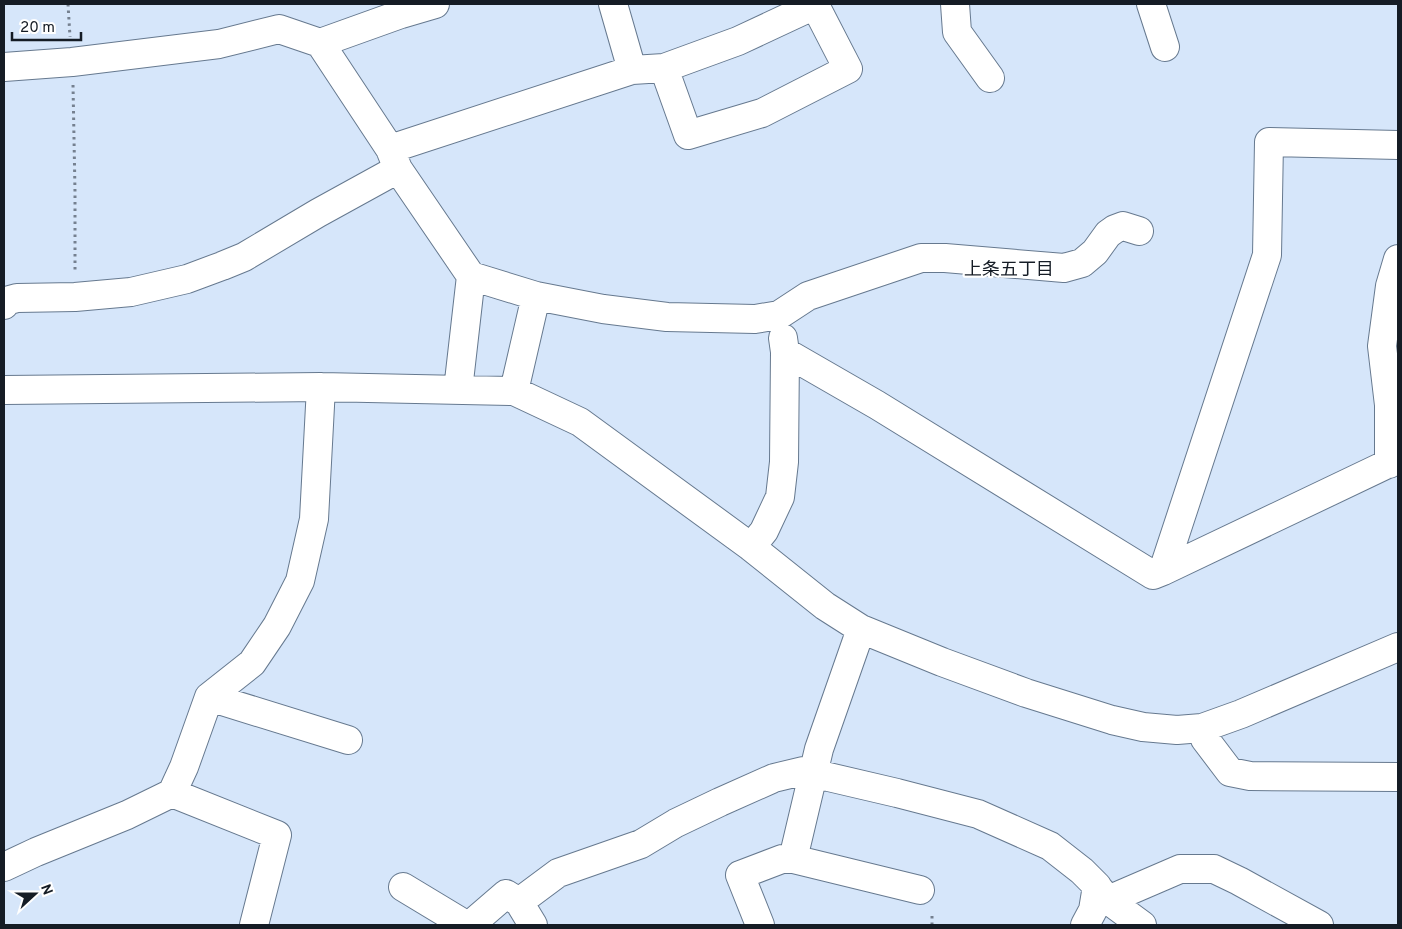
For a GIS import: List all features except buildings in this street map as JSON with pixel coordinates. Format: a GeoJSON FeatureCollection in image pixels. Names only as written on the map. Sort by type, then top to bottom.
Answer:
{"type":"FeatureCollection","features":[{"type":"Feature","properties":{"kind":"street"},"geometry":{"type":"LineString","coordinates":[[320,43],[400,9],[435,4]]}},
{"type":"Feature","properties":{"kind":"street"},"geometry":{"type":"LineString","coordinates":[[612,4],[632,70]]}},
{"type":"Feature","properties":{"kind":"street"},"geometry":{"type":"LineString","coordinates":[[955,4],[957,32],[990,78]]}},
{"type":"Feature","properties":{"kind":"street"},"geometry":{"type":"LineString","coordinates":[[1151,4],[1165,47]]}},
{"type":"Feature","properties":{"kind":"street"},"geometry":{"type":"LineString","coordinates":[[4,304],[6,301],[17,298],[75,297],[131,292],[186,278],[222,266],[244,257],[318,213],[394,159],[632,70],[664,68],[738,40],[815,5],[848,69],[762,113],[688,135],[664,68]]}},
{"type":"Feature","properties":{"kind":"street"},"geometry":{"type":"LineString","coordinates":[[4,67],[72,62],[219,44],[279,29],[320,43],[471,276],[536,296],[603,309],[667,317],[756,319],[779,314],[808,296],[921,258],[946,258],[1064,268],[1082,264],[1095,252],[1108,234],[1115,229],[1123,226],[1138,231]]}},
{"type":"Feature","properties":{"kind":"street"},"geometry":{"type":"LineString","coordinates":[[1163,571],[1267,255],[1269,142],[1398,145]]}},
{"type":"Feature","properties":{"kind":"street"},"geometry":{"type":"LineString","coordinates":[[785,352],[877,405],[1152,575],[1393,462],[1382,346],[1390,286],[1398,259]]}},
{"type":"Feature","properties":{"kind":"street"},"geometry":{"type":"LineString","coordinates":[[458,390],[471,276]]}},
{"type":"Feature","properties":{"kind":"street"},"geometry":{"type":"LineString","coordinates":[[514,391],[536,296]]}},
{"type":"Feature","properties":{"kind":"street"},"geometry":{"type":"LineString","coordinates":[[751,547],[764,531],[780,497],[784,462],[785,352],[779,314]]}},
{"type":"Feature","properties":{"kind":"street"},"geometry":{"type":"LineString","coordinates":[[4,867],[172,794],[184,767],[209,697],[252,663],[277,626],[300,581],[314,519],[321,387]]}},
{"type":"Feature","properties":{"kind":"street"},"geometry":{"type":"LineString","coordinates":[[4,390],[321,387],[514,391],[580,422],[751,547],[825,606],[861,629],[1026,693],[1112,720],[1143,727],[1177,730],[1202,728],[1241,714],[1398,647]]}},
{"type":"Feature","properties":{"kind":"street"},"geometry":{"type":"LineString","coordinates":[[793,859],[819,749],[861,629]]}},
{"type":"Feature","properties":{"kind":"street"},"geometry":{"type":"LineString","coordinates":[[209,697],[348,740]]}},
{"type":"Feature","properties":{"kind":"street"},"geometry":{"type":"LineString","coordinates":[[1202,728],[1205,739],[1230,772],[1250,776],[1398,777]]}},
{"type":"Feature","properties":{"kind":"street"},"geometry":{"type":"LineString","coordinates":[[519,902],[558,874],[642,844],[676,823],[774,778],[803,771],[897,792],[978,814],[1050,846],[1082,871],[1102,893],[1142,925]]}},
{"type":"Feature","properties":{"kind":"street"},"geometry":{"type":"LineString","coordinates":[[172,794],[277,834],[254,925]]}},
{"type":"Feature","properties":{"kind":"street"},"geometry":{"type":"LineString","coordinates":[[760,925],[740,875],[782,859],[793,859],[920,890]]}},
{"type":"Feature","properties":{"kind":"street"},"geometry":{"type":"LineString","coordinates":[[1085,925],[1102,893],[1180,870],[1214,869],[1319,925]]}},
{"type":"Feature","properties":{"kind":"street"},"geometry":{"type":"LineString","coordinates":[[403,887],[468,925],[506,894],[519,902],[534,925]]}},
{"type":"Feature","properties":{"kind":"path"},"geometry":{"type":"LineString","coordinates":[[68,4],[72,62],[75,297]]}},
{"type":"Feature","properties":{"kind":"district","name":"上条五丁目"},"geometry":{"type":"Point","coordinates":[1009,269]}}]}
